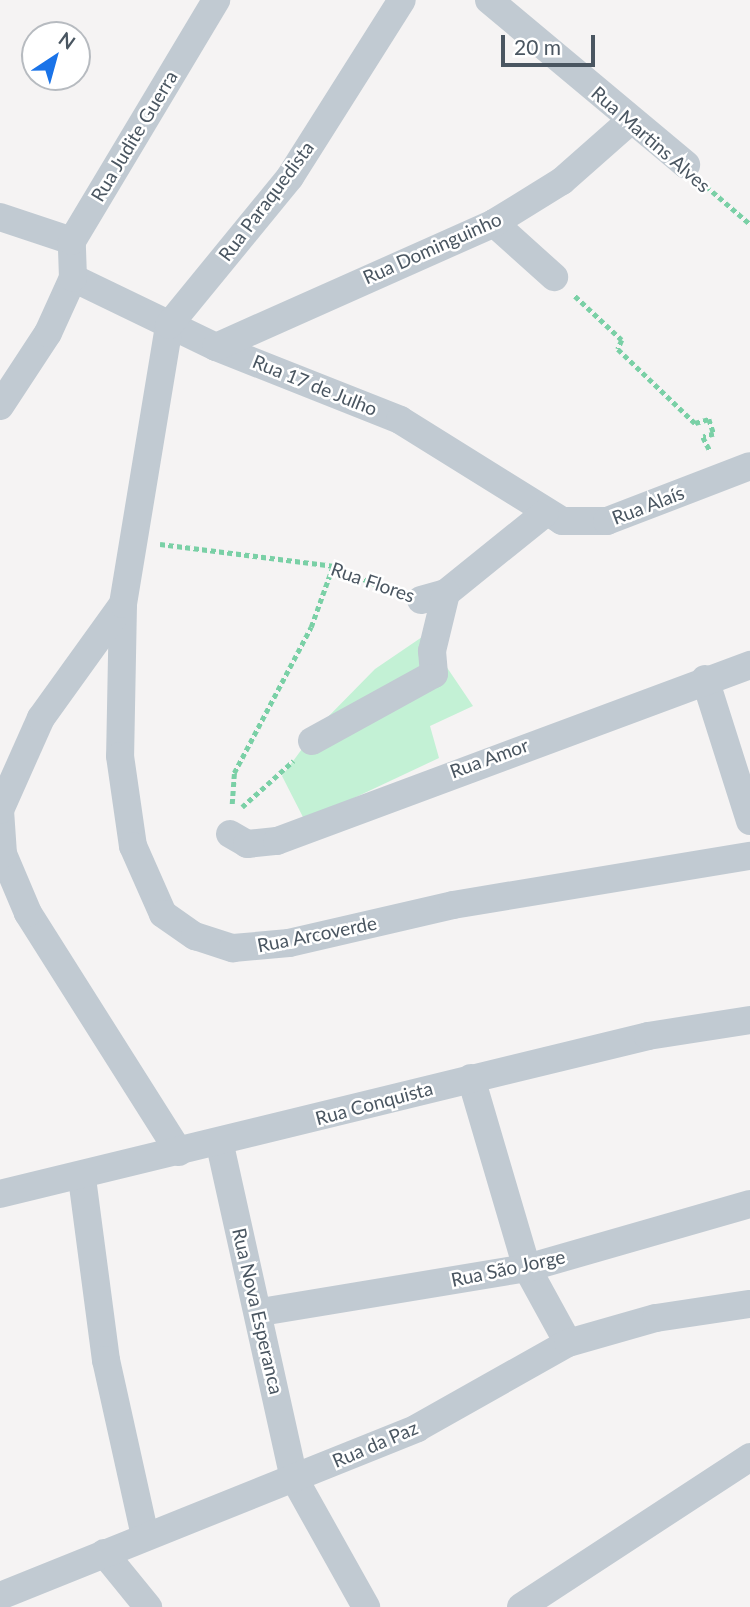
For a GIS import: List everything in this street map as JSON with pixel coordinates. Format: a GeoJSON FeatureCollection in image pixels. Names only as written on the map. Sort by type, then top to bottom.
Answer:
{"type":"FeatureCollection","features":[{"type":"Feature","properties":{"kind":"street","name":"Rua Judite Guerra"},"geometry":{"type":"LineString","coordinates":[[72,241],[216,0]]}},
{"type":"Feature","properties":{"kind":"street","name":"Rua Paraquedista"},"geometry":{"type":"LineString","coordinates":[[169,325],[290,177],[402,0]]}},
{"type":"Feature","properties":{"kind":"street","name":"Rua Martins Alves"},"geometry":{"type":"LineString","coordinates":[[489,0],[685,165]]}},
{"type":"Feature","properties":{"kind":"street","name":"Rua Dominguinho"},"geometry":{"type":"LineString","coordinates":[[216,346],[494,223],[562,181],[630,121]]}},
{"type":"Feature","properties":{"kind":"street"},"geometry":{"type":"LineString","coordinates":[[1,404],[48,333],[73,278],[72,241],[3,206]]}},
{"type":"Feature","properties":{"kind":"street"},"geometry":{"type":"LineString","coordinates":[[494,223],[554,276]]}},
{"type":"Feature","properties":{"kind":"street","name":"Rua 17 de Julho"},"geometry":{"type":"LineString","coordinates":[[73,278],[216,346],[400,420],[545,513]]}},
{"type":"Feature","properties":{"kind":"street","name":"Rua Arcoverde"},"geometry":{"type":"LineString","coordinates":[[169,325],[123,604],[120,756],[133,846],[163,914],[195,936],[233,948],[289,943],[453,905],[750,856]]}},
{"type":"Feature","properties":{"kind":"street","name":"Rua Alaís"},"geometry":{"type":"LineString","coordinates":[[545,513],[583,524],[607,521],[750,466]]}},
{"type":"Feature","properties":{"kind":"street"},"geometry":{"type":"LineString","coordinates":[[312,741],[435,674],[432,651],[434,596],[545,513]]}},
{"type":"Feature","properties":{"kind":"street"},"geometry":{"type":"LineString","coordinates":[[123,604],[81,655],[14,766],[0,810],[2,854],[28,914],[179,1152]]}},
{"type":"Feature","properties":{"kind":"street","name":"Rua Amor"},"geometry":{"type":"LineString","coordinates":[[230,834],[247,844],[277,841],[705,679],[750,665]]}},
{"type":"Feature","properties":{"kind":"street"},"geometry":{"type":"LineString","coordinates":[[705,679],[750,821]]}},
{"type":"Feature","properties":{"kind":"street","name":"Rua Conquista"},"geometry":{"type":"LineString","coordinates":[[0,1194],[82,1178],[179,1152],[220,1145],[471,1078],[648,1036],[750,1020]]}},
{"type":"Feature","properties":{"kind":"street"},"geometry":{"type":"LineString","coordinates":[[471,1078],[527,1268],[568,1343]]}},
{"type":"Feature","properties":{"kind":"street","name":"Rua Nova Esperanca"},"geometry":{"type":"LineString","coordinates":[[220,1145],[261,1312],[294,1478],[366,1607]]}},
{"type":"Feature","properties":{"kind":"street"},"geometry":{"type":"LineString","coordinates":[[82,1178],[106,1360],[145,1536]]}},
{"type":"Feature","properties":{"kind":"street","name":"Rua São Jorge"},"geometry":{"type":"LineString","coordinates":[[261,1312],[527,1268],[750,1203]]}},
{"type":"Feature","properties":{"kind":"street","name":"Rua da Paz"},"geometry":{"type":"LineString","coordinates":[[11,1598],[104,1553],[417,1428],[568,1343],[656,1318],[750,1304]]}},
{"type":"Feature","properties":{"kind":"street"},"geometry":{"type":"LineString","coordinates":[[521,1607],[750,1457]]}},
{"type":"Feature","properties":{"kind":"street"},"geometry":{"type":"LineString","coordinates":[[104,1553],[148,1607]]}},
{"type":"Feature","properties":{"kind":"path","name":"Rua Martins Alves"},"geometry":{"type":"LineString","coordinates":[[685,165],[750,223]]}},
{"type":"Feature","properties":{"kind":"path"},"geometry":{"type":"LineString","coordinates":[[554,276],[622,340],[618,349],[695,423],[709,419],[714,433],[703,437],[723,476]]}},
{"type":"Feature","properties":{"kind":"path","name":"Rua Flores"},"geometry":{"type":"LineString","coordinates":[[133,541],[333,566],[434,596]]}},
{"type":"Feature","properties":{"kind":"path"},"geometry":{"type":"LineString","coordinates":[[312,741],[231,816],[234,773],[311,627],[333,566]]}},
{"type":"Feature","properties":{"kind":"green space"},"geometry":{"type":"Polygon","coordinates":[[[425,635],[473,706],[430,726],[439,758],[305,821],[282,776],[319,726],[375,669],[425,635]]]}}]}
